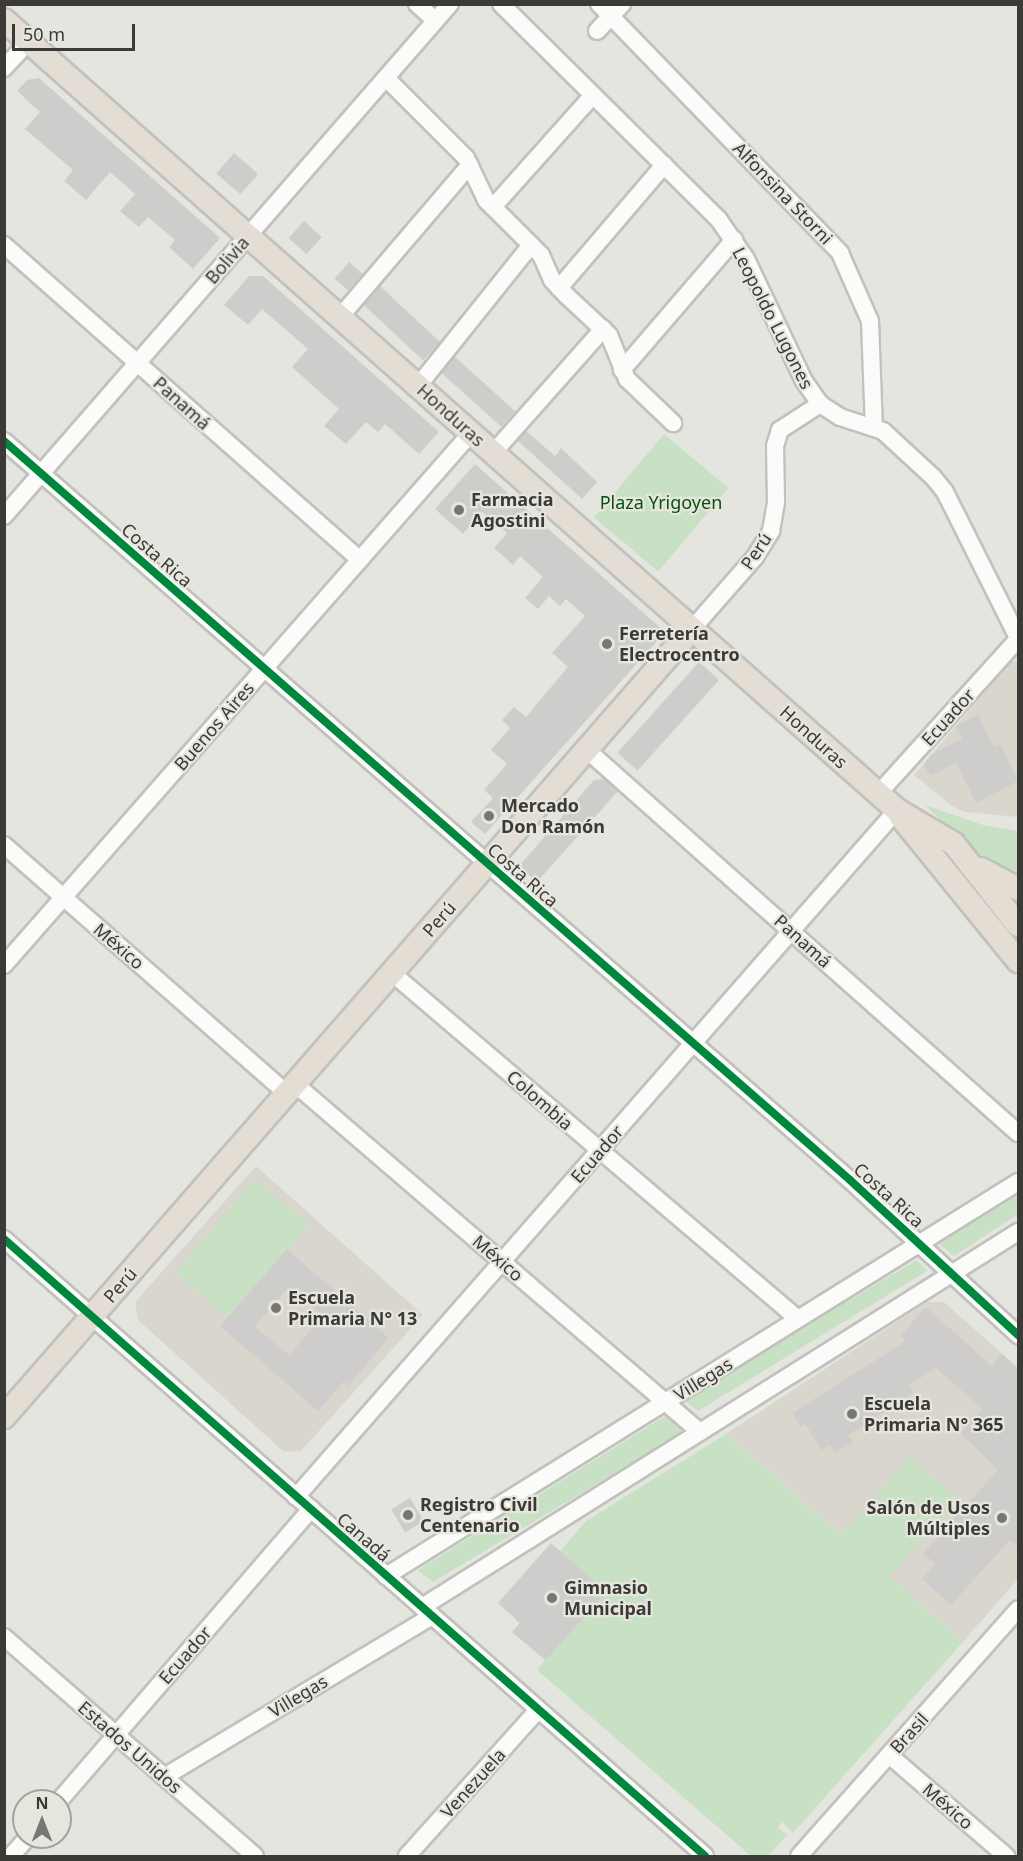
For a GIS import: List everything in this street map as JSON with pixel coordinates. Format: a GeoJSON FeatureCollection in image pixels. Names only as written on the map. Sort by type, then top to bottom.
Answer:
{"type":"FeatureCollection","features":[{"type":"Feature","properties":{"kind":"main road","name":"Honduras"},"geometry":{"type":"LineString","coordinates":[[4,20],[897,810],[1014,948]]}},
{"type":"Feature","properties":{"kind":"main road","name":"Perú"},"geometry":{"type":"LineString","coordinates":[[4,1417],[692,629]]}},
{"type":"Feature","properties":{"kind":"main road","name":"Honduras"},"geometry":{"type":"LineString","coordinates":[[897,810],[946,838],[970,862],[1018,925]]}},
{"type":"Feature","properties":{"kind":"main road"},"geometry":{"type":"LineString","coordinates":[[970,862],[1018,889]]}},
{"type":"Feature","properties":{"kind":"main road"},"geometry":{"type":"LineString","coordinates":[[1014,948],[1018,925]]}},
{"type":"Feature","properties":{"kind":"street"},"geometry":{"type":"LineString","coordinates":[[417,4],[436,21]]}},
{"type":"Feature","properties":{"kind":"street","name":"Bolivia"},"geometry":{"type":"LineString","coordinates":[[4,516],[450,4]]}},
{"type":"Feature","properties":{"kind":"street","name":"Leopoldo Lugones"},"geometry":{"type":"LineString","coordinates":[[501,4],[664,165],[734,240],[804,381],[820,404],[840,417],[874,428],[909,453],[945,492],[1018,639]]}},
{"type":"Feature","properties":{"kind":"street"},"geometry":{"type":"LineString","coordinates":[[597,31],[611,9]]}},
{"type":"Feature","properties":{"kind":"street","name":"Alfonsina Storni"},"geometry":{"type":"LineString","coordinates":[[611,9],[840,253],[870,321],[874,428]]}},
{"type":"Feature","properties":{"kind":"street"},"geometry":{"type":"LineString","coordinates":[[4,68],[29,41]]}},
{"type":"Feature","properties":{"kind":"street"},"geometry":{"type":"LineString","coordinates":[[386,78],[470,165],[493,207],[548,264],[559,288],[609,335],[627,380],[673,423]]}},
{"type":"Feature","properties":{"kind":"street"},"geometry":{"type":"LineString","coordinates":[[493,207],[593,95]]}},
{"type":"Feature","properties":{"kind":"street"},"geometry":{"type":"LineString","coordinates":[[340,317],[470,165]]}},
{"type":"Feature","properties":{"kind":"street"},"geometry":{"type":"LineString","coordinates":[[559,288],[664,165]]}},
{"type":"Feature","properties":{"kind":"street"},"geometry":{"type":"LineString","coordinates":[[622,370],[734,240]]}},
{"type":"Feature","properties":{"kind":"street"},"geometry":{"type":"LineString","coordinates":[[418,386],[531,244]]}},
{"type":"Feature","properties":{"kind":"street","name":"Panamá"},"geometry":{"type":"LineString","coordinates":[[4,245],[360,560]]}},
{"type":"Feature","properties":{"kind":"street"},"geometry":{"type":"LineString","coordinates":[[493,453],[603,329]]}},
{"type":"Feature","properties":{"kind":"street","name":"Perú"},"geometry":{"type":"LineString","coordinates":[[692,629],[754,557],[771,531],[776,502],[775,446],[780,430],[820,404]]}},
{"type":"Feature","properties":{"kind":"street","name":"Buenos Aires"},"geometry":{"type":"LineString","coordinates":[[4,965],[471,433]]}},
{"type":"Feature","properties":{"kind":"street","name":"Costa Rica"},"geometry":{"type":"LineString","coordinates":[[4,441],[920,1243],[1018,1335]]}},
{"type":"Feature","properties":{"kind":"street","name":"Ecuador"},"geometry":{"type":"LineString","coordinates":[[878,794],[1018,639]]}},
{"type":"Feature","properties":{"kind":"street","name":"Panamá"},"geometry":{"type":"LineString","coordinates":[[587,750],[1018,1133]]}},
{"type":"Feature","properties":{"kind":"street","name":"Ecuador"},"geometry":{"type":"LineString","coordinates":[[296,1497],[897,810]]}},
{"type":"Feature","properties":{"kind":"street","name":"México"},"geometry":{"type":"LineString","coordinates":[[4,845],[291,1089],[502,1262],[700,1432]]}},
{"type":"Feature","properties":{"kind":"street","name":"Colombia"},"geometry":{"type":"LineString","coordinates":[[392,973],[798,1320]]}},
{"type":"Feature","properties":{"kind":"street","name":"Villegas"},"geometry":{"type":"LineString","coordinates":[[386,1576],[1018,1182]]}},
{"type":"Feature","properties":{"kind":"street","name":"Villegas"},"geometry":{"type":"LineString","coordinates":[[164,1777],[427,1612],[700,1432],[1018,1232]]}},
{"type":"Feature","properties":{"kind":"street","name":"Canadá"},"geometry":{"type":"LineString","coordinates":[[4,1239],[705,1857]]}},
{"type":"Feature","properties":{"kind":"street","name":"Ecuador"},"geometry":{"type":"LineString","coordinates":[[69,1789],[311,1509]]}},
{"type":"Feature","properties":{"kind":"street","name":"Brasil"},"geometry":{"type":"LineString","coordinates":[[799,1857],[1018,1609]]}},
{"type":"Feature","properties":{"kind":"street","name":"Estados Unidos"},"geometry":{"type":"LineString","coordinates":[[4,1637],[255,1857]]}},
{"type":"Feature","properties":{"kind":"street","name":"Venezuela"},"geometry":{"type":"LineString","coordinates":[[407,1857],[538,1710]]}},
{"type":"Feature","properties":{"kind":"street","name":"México"},"geometry":{"type":"LineString","coordinates":[[889,1755],[1006,1857]]}},
{"type":"Feature","properties":{"kind":"shaded area"},"geometry":{"type":"Polygon","coordinates":[[[1011,661],[1018,661],[1018,817],[965,812],[952,806],[914,775],[1011,661]]]}},
{"type":"Feature","properties":{"kind":"shaded area","name":"Escuela Primaria N° 13"},"geometry":{"type":"Polygon","coordinates":[[[256,1166],[423,1315],[301,1451],[284,1452],[138,1320],[135,1302],[256,1166]]]}},
{"type":"Feature","properties":{"kind":"shaded area"},"geometry":{"type":"Polygon","coordinates":[[[927,1302],[944,1302],[1018,1368],[1018,1579],[963,1642],[726,1434],[927,1302]]]}},
{"type":"Feature","properties":{"kind":"green space","name":"Plaza Yrigoyen"},"geometry":{"type":"Polygon","coordinates":[[[664,434],[728,488],[658,571],[594,517],[664,434]]]}},
{"type":"Feature","properties":{"kind":"green space"},"geometry":{"type":"Polygon","coordinates":[[[925,805],[983,825],[1018,831],[1018,877],[992,864],[965,844],[925,805]]]}},
{"type":"Feature","properties":{"kind":"green space"},"geometry":{"type":"Polygon","coordinates":[[[255,1179],[309,1225],[230,1319],[176,1273],[255,1179]]]}},
{"type":"Feature","properties":{"kind":"green space"},"geometry":{"type":"Polygon","coordinates":[[[1018,1194],[1018,1214],[954,1256],[939,1244],[1018,1194]]]}},
{"type":"Feature","properties":{"kind":"green space"},"geometry":{"type":"Polygon","coordinates":[[[917,1260],[927,1271],[698,1411],[682,1399],[917,1260]]]}},
{"type":"Feature","properties":{"kind":"green space"},"geometry":{"type":"Polygon","coordinates":[[[667,1415],[683,1432],[433,1582],[418,1570],[667,1415]]]}},
{"type":"Feature","properties":{"kind":"green space"},"geometry":{"type":"Polygon","coordinates":[[[726,1434],[841,1535],[910,1457],[957,1499],[889,1576],[963,1642],[793,1833],[782,1822],[778,1827],[787,1835],[768,1856],[751,1856],[537,1670],[545,1660],[512,1632],[520,1623],[498,1603],[551,1543],[560,1551],[586,1521],[726,1434]]]}},
{"type":"Feature","properties":{"kind":"building"},"geometry":{"type":"Polygon","coordinates":[[[39,78],[220,238],[193,269],[169,247],[175,240],[148,217],[139,227],[120,211],[135,194],[110,172],[86,200],[64,181],[73,170],[25,129],[40,112],[17,91],[27,80],[39,78]]]}},
{"type":"Feature","properties":{"kind":"building"},"geometry":{"type":"Polygon","coordinates":[[[234,153],[258,174],[240,194],[216,173],[234,153]]]}},
{"type":"Feature","properties":{"kind":"building"},"geometry":{"type":"Polygon","coordinates":[[[304,221],[322,237],[306,254],[289,238],[304,221]]]}},
{"type":"Feature","properties":{"kind":"building"},"geometry":{"type":"Polygon","coordinates":[[[349,262],[363,274],[348,290],[335,279],[349,262]]]}},
{"type":"Feature","properties":{"kind":"building"},"geometry":{"type":"Polygon","coordinates":[[[249,276],[263,276],[439,432],[419,454],[385,424],[378,432],[366,422],[346,444],[324,426],[339,409],[292,367],[308,349],[262,309],[248,325],[224,305],[249,276]]]}},
{"type":"Feature","properties":{"kind":"building"},"geometry":{"type":"Polygon","coordinates":[[[380,286],[440,342],[423,360],[363,304],[380,286]]]}},
{"type":"Feature","properties":{"kind":"building"},"geometry":{"type":"Polygon","coordinates":[[[455,357],[515,411],[501,427],[441,373],[455,357]]]}},
{"type":"Feature","properties":{"kind":"building"},"geometry":{"type":"Polygon","coordinates":[[[526,431],[555,456],[561,448],[597,482],[582,499],[518,441],[526,431]]]}},
{"type":"Feature","properties":{"kind":"building"},"geometry":{"type":"Polygon","coordinates":[[[475,464],[665,632],[485,834],[471,822],[493,798],[484,790],[507,764],[491,750],[510,728],[502,720],[514,707],[526,717],[568,667],[552,653],[585,616],[566,599],[560,606],[549,596],[538,609],[525,598],[543,577],[520,556],[513,565],[494,548],[507,533],[482,512],[463,534],[435,509],[475,464]]]}},
{"type":"Feature","properties":{"kind":"building"},"geometry":{"type":"Polygon","coordinates":[[[699,662],[719,680],[637,771],[617,753],[699,662]]]}},
{"type":"Feature","properties":{"kind":"building"},"geometry":{"type":"Polygon","coordinates":[[[978,715],[994,747],[1000,744],[1018,781],[976,803],[956,763],[930,776],[924,764],[932,754],[962,739],[956,726],[978,715]]]}},
{"type":"Feature","properties":{"kind":"building"},"geometry":{"type":"Polygon","coordinates":[[[604,779],[618,791],[537,882],[519,866],[594,780],[604,779]]]}},
{"type":"Feature","properties":{"kind":"building"},"geometry":{"type":"Polygon","coordinates":[[[287,1249],[389,1338],[348,1386],[343,1382],[318,1411],[220,1326],[287,1249]],[[289,1287],[255,1327],[289,1355],[323,1316],[289,1287]]]}},
{"type":"Feature","properties":{"kind":"building"},"geometry":{"type":"Polygon","coordinates":[[[926,1307],[992,1366],[1002,1354],[1018,1368],[1018,1547],[1010,1540],[951,1605],[922,1579],[935,1564],[923,1553],[998,1470],[960,1433],[982,1409],[936,1368],[909,1385],[914,1393],[848,1435],[853,1442],[835,1453],[830,1445],[822,1450],[805,1424],[801,1427],[792,1413],[906,1341],[900,1336],[926,1307]]]}},
{"type":"Feature","properties":{"kind":"building","name":"Registro Civil Centenario"},"geometry":{"type":"Polygon","coordinates":[[[410,1498],[424,1521],[405,1532],[391,1509],[410,1498]]]}},
{"type":"Feature","properties":{"kind":"building","name":"Gimnasio Municipal"},"geometry":{"type":"Polygon","coordinates":[[[551,1543],[606,1592],[546,1660],[512,1632],[520,1623],[498,1603],[551,1543]]]}},
{"type":"Feature","properties":{"kind":"cycle path"},"geometry":{"type":"LineString","coordinates":[[4,441],[850,1180],[1018,1335]]}},
{"type":"Feature","properties":{"kind":"cycle path"},"geometry":{"type":"LineString","coordinates":[[4,1239],[705,1856]]}},
{"type":"Feature","properties":{"kind":"place","name":"Farmacia Agostini"},"geometry":{"type":"Point","coordinates":[459,510]}},
{"type":"Feature","properties":{"kind":"place","name":"Ferretería Electrocentro"},"geometry":{"type":"Point","coordinates":[607,644]}},
{"type":"Feature","properties":{"kind":"place","name":"Mercado Don Ramón"},"geometry":{"type":"Point","coordinates":[489,816]}},
{"type":"Feature","properties":{"kind":"place","name":"Escuela Primaria N° 13"},"geometry":{"type":"Point","coordinates":[276,1308]}},
{"type":"Feature","properties":{"kind":"place","name":"Escuela Primaria N° 365"},"geometry":{"type":"Point","coordinates":[852,1414]}},
{"type":"Feature","properties":{"kind":"place","name":"Registro Civil Centenario"},"geometry":{"type":"Point","coordinates":[408,1515]}},
{"type":"Feature","properties":{"kind":"place","name":"Salón de Usos Múltiples"},"geometry":{"type":"Point","coordinates":[1002,1518]}},
{"type":"Feature","properties":{"kind":"place","name":"Gimnasio Municipal"},"geometry":{"type":"Point","coordinates":[552,1598]}}]}
